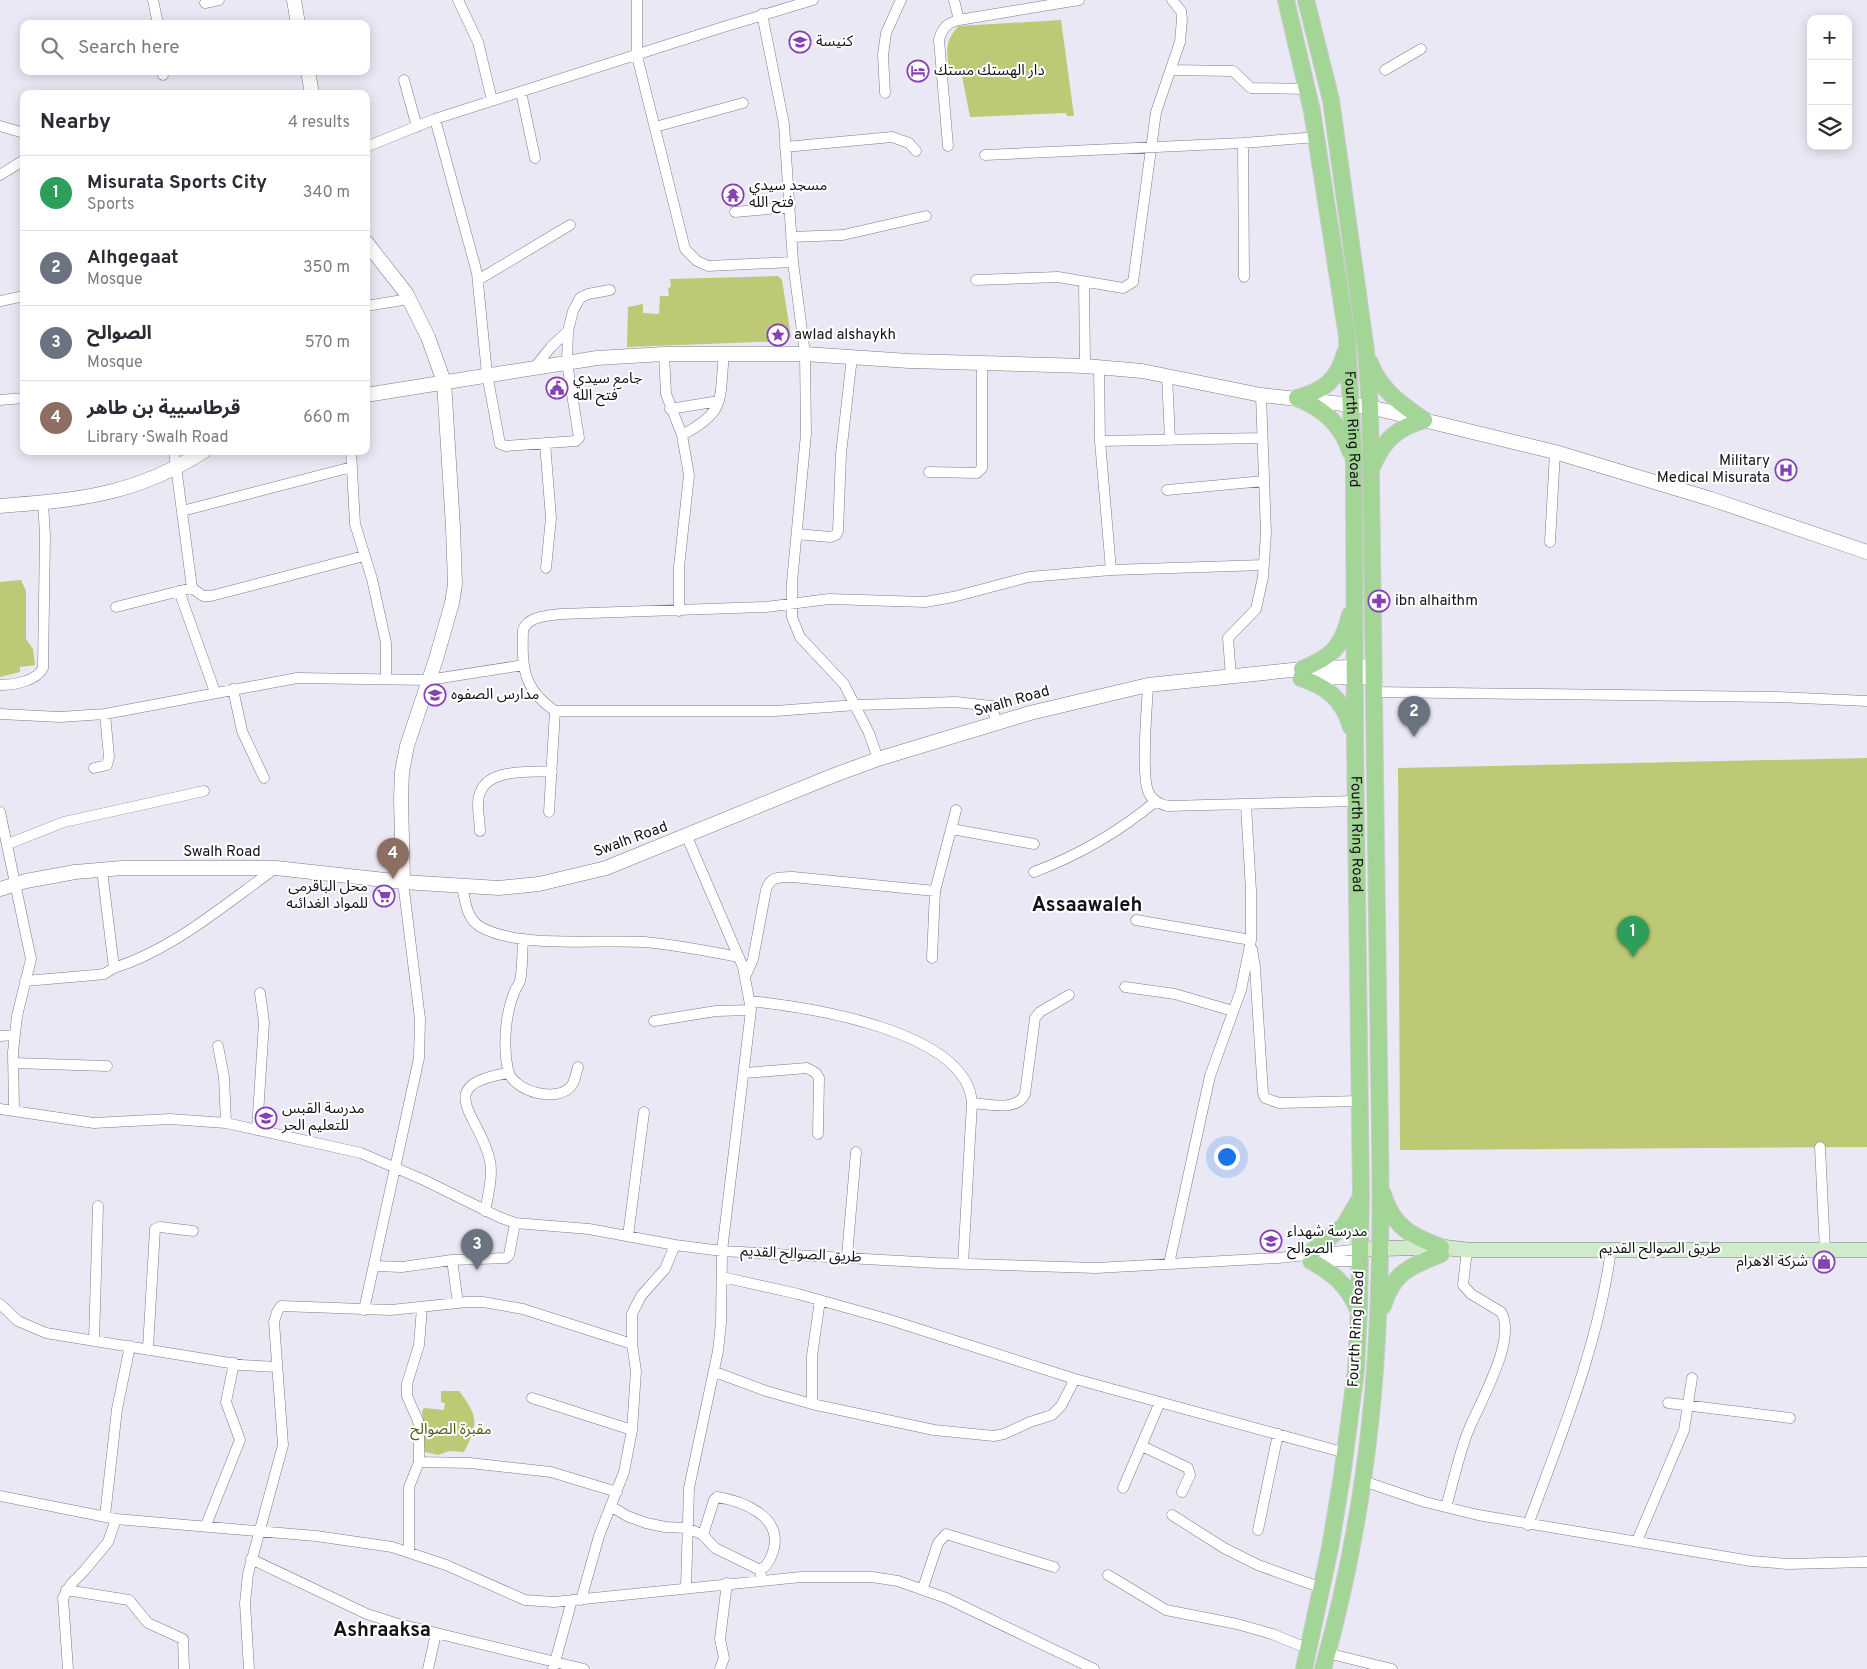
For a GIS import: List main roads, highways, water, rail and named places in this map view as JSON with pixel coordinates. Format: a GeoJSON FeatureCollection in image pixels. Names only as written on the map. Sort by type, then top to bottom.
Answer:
{"type":"FeatureCollection","features":[{"type":"Feature","properties":{"kind":"main road","name":"Fourth Ring Road"},"geometry":{"type":"LineString","coordinates":[[1286,0],[1308,90],[1317,137],[1347,336],[1354,464],[1355,740],[1361,1196],[1359,1310],[1356,1370],[1346,1452],[1322,1588],[1304,1669]]}},
{"type":"Feature","properties":{"kind":"main road","name":"Fourth Ring Road"},"geometry":{"type":"LineString","coordinates":[[1306,0],[1331,100],[1366,351],[1370,407],[1380,1184],[1378,1320],[1363,1481],[1349,1558],[1323,1669]]}},
{"type":"Feature","properties":{"kind":"main road"},"geometry":{"type":"LineString","coordinates":[[1347,336],[1343,363],[1333,380],[1316,393],[1297,398],[1320,410],[1338,427],[1349,447],[1354,464]]}},
{"type":"Feature","properties":{"kind":"main road"},"geometry":{"type":"LineString","coordinates":[[1366,351],[1378,379],[1385,389],[1424,420],[1405,426],[1389,437],[1379,451],[1371,472]]}},
{"type":"Feature","properties":{"kind":"main road"},"geometry":{"type":"LineString","coordinates":[[1355,586],[1352,611],[1340,644],[1330,655],[1301,673],[1324,687],[1340,701],[1355,740]]}},
{"type":"Feature","properties":{"kind":"main road"},"geometry":{"type":"LineString","coordinates":[[1380,1184],[1386,1204],[1394,1219],[1419,1239],[1450,1250]]}},
{"type":"Feature","properties":{"kind":"main road"},"geometry":{"type":"LineString","coordinates":[[1359,1310],[1349,1290],[1340,1280],[1310,1257],[1344,1226],[1361,1196]]}},
{"type":"Feature","properties":{"kind":"main road"},"geometry":{"type":"LineString","coordinates":[[1378,1320],[1386,1295],[1395,1280],[1413,1266],[1450,1250]]}},
{"type":"Feature","properties":{"kind":"main road","name":"طريق الصوالح القديم"},"geometry":{"type":"LineString","coordinates":[[1361,1255],[1450,1250],[1867,1250]]}},
{"type":"Feature","properties":{"kind":"place","name":"كنيسة"},"geometry":{"type":"Point","coordinates":[800,42]}},
{"type":"Feature","properties":{"kind":"place","name":"دار الهستك مستك"},"geometry":{"type":"Point","coordinates":[918,71]}},
{"type":"Feature","properties":{"kind":"place","name":"مسجد سيدي فتح الله"},"geometry":{"type":"Point","coordinates":[733,195]}},
{"type":"Feature","properties":{"kind":"place","name":"awlad alshaykh"},"geometry":{"type":"Point","coordinates":[778,335]}},
{"type":"Feature","properties":{"kind":"place","name":"جامع سيدي فتح الله"},"geometry":{"type":"Point","coordinates":[557,388]}},
{"type":"Feature","properties":{"kind":"place","name":"Military Medical Misurata"},"geometry":{"type":"Point","coordinates":[1786,470]}},
{"type":"Feature","properties":{"kind":"place","name":"ibn alhaithm"},"geometry":{"type":"Point","coordinates":[1379,601]}},
{"type":"Feature","properties":{"kind":"place","name":"مدارس الصفوه"},"geometry":{"type":"Point","coordinates":[435,695]}},
{"type":"Feature","properties":{"kind":"place","name":"Alhgegaat"},"geometry":{"type":"Point","coordinates":[1414,737]}},
{"type":"Feature","properties":{"kind":"place","name":"قرطاسيية بن طاهر"},"geometry":{"type":"Point","coordinates":[393,879]}},
{"type":"Feature","properties":{"kind":"place","name":"محل الباقرمى للمواد الغدائىه"},"geometry":{"type":"Point","coordinates":[384,896]}},
{"type":"Feature","properties":{"kind":"place","name":"Misurata Sports City"},"geometry":{"type":"Point","coordinates":[1633,957]}},
{"type":"Feature","properties":{"kind":"place","name":"مدرسة القبس للتعليم الحر"},"geometry":{"type":"Point","coordinates":[266,1118]}},
{"type":"Feature","properties":{"kind":"place","name":"مدرسة شهداء الصوالح"},"geometry":{"type":"Point","coordinates":[1271,1241]}},
{"type":"Feature","properties":{"kind":"place","name":"شركة الاهرام"},"geometry":{"type":"Point","coordinates":[1824,1262]}},
{"type":"Feature","properties":{"kind":"place","name":"الصوالح"},"geometry":{"type":"Point","coordinates":[477,1270]}},
{"type":"Feature","properties":{"kind":"district","name":"Assaawaleh"},"geometry":{"type":"Point","coordinates":[1087,906]}},
{"type":"Feature","properties":{"kind":"district","name":"Ashraaksa"},"geometry":{"type":"Point","coordinates":[382,1631]}},
{"type":"Feature","properties":{"kind":"park label","name":"مقبرة الصوالح"},"geometry":{"type":"Point","coordinates":[451,1430]}}]}
